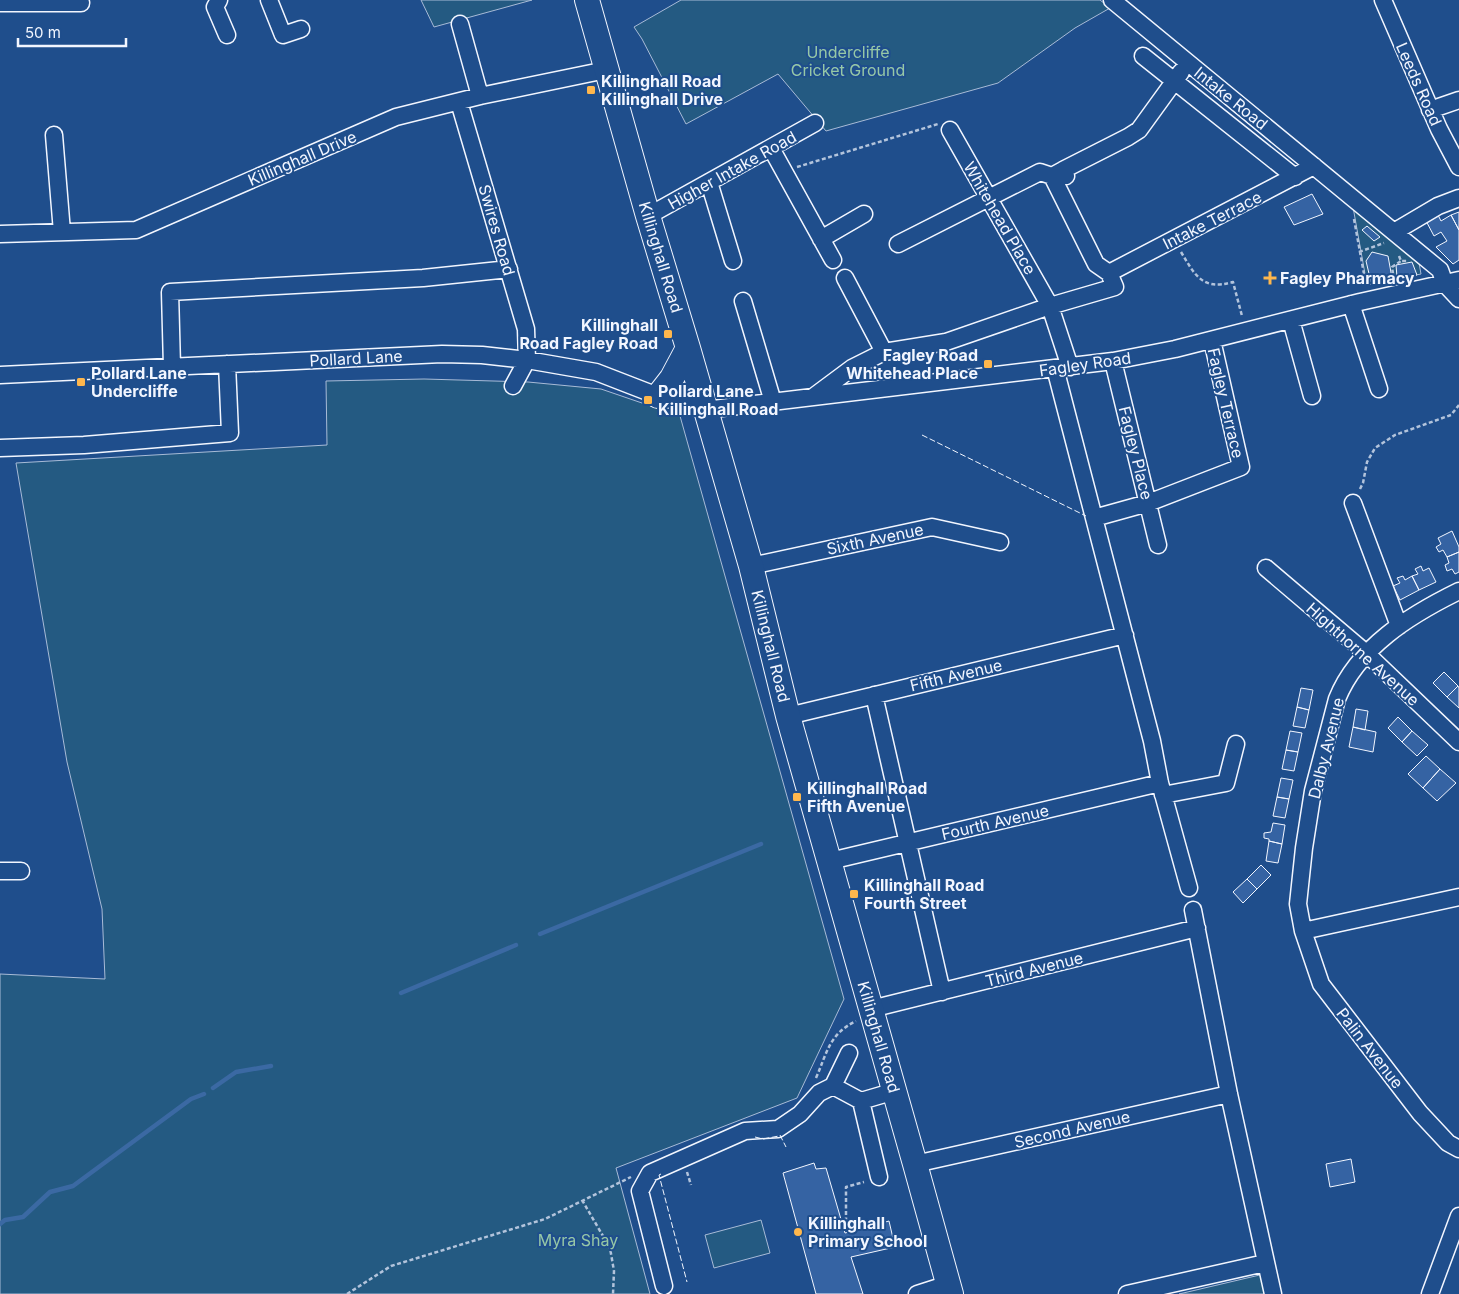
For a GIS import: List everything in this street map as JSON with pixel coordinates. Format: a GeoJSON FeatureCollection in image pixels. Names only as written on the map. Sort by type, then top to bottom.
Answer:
{"type":"FeatureCollection","features":[{"type":"Feature","properties":{"kind":"highway","name":"Killinghall Road"},"geometry":{"type":"LineString","coordinates":[[587,0],[648,216],[751,566],[788,716],[949,1289]]}},
{"type":"Feature","properties":{"kind":"highway"},"geometry":{"type":"LineString","coordinates":[[658,396],[672,378],[688,348]]}},
{"type":"Feature","properties":{"kind":"street"},"geometry":{"type":"LineString","coordinates":[[0,2],[81,3],[79,0]]}},
{"type":"Feature","properties":{"kind":"street"},"geometry":{"type":"LineString","coordinates":[[219,0],[215,7],[227,35]]}},
{"type":"Feature","properties":{"kind":"street"},"geometry":{"type":"LineString","coordinates":[[269,0],[282,35],[302,28]]}},
{"type":"Feature","properties":{"kind":"street","name":"Intake Road"},"geometry":{"type":"LineString","coordinates":[[1112,0],[1350,195],[1390,237],[1440,270],[1452,282],[1459,299]]}},
{"type":"Feature","properties":{"kind":"street","name":"Leeds Road"},"geometry":{"type":"LineString","coordinates":[[1382,0],[1430,110],[1459,167]]}},
{"type":"Feature","properties":{"kind":"street"},"geometry":{"type":"LineString","coordinates":[[460,24],[480,96]]}},
{"type":"Feature","properties":{"kind":"street","name":"Intake Road"},"geometry":{"type":"LineString","coordinates":[[1143,56],[1295,177]]}},
{"type":"Feature","properties":{"kind":"street"},"geometry":{"type":"LineString","coordinates":[[898,244],[1040,172],[1060,174],[1128,137],[1139,130],[1188,62]]}},
{"type":"Feature","properties":{"kind":"street","name":"Killinghall Drive"},"geometry":{"type":"LineString","coordinates":[[0,234],[136,230],[396,117],[480,96],[606,70]]}},
{"type":"Feature","properties":{"kind":"street"},"geometry":{"type":"LineString","coordinates":[[1430,110],[1459,100]]}},
{"type":"Feature","properties":{"kind":"street","name":"Swires Road"},"geometry":{"type":"LineString","coordinates":[[459,102],[526,329],[527,360]]}},
{"type":"Feature","properties":{"kind":"street","name":"Higher Intake Road"},"geometry":{"type":"LineString","coordinates":[[648,216],[815,123]]}},
{"type":"Feature","properties":{"kind":"street","name":"Whitehead Place"},"geometry":{"type":"LineString","coordinates":[[950,130],[1050,306],[1094,518],[1152,741],[1162,789],[1189,888]]}},
{"type":"Feature","properties":{"kind":"street"},"geometry":{"type":"LineString","coordinates":[[54,135],[62,232]]}},
{"type":"Feature","properties":{"kind":"street"},"geometry":{"type":"LineString","coordinates":[[771,148],[833,260]]}},
{"type":"Feature","properties":{"kind":"street","name":"Intake Terrace"},"geometry":{"type":"LineString","coordinates":[[1109,273],[1314,166]]}},
{"type":"Feature","properties":{"kind":"street"},"geometry":{"type":"LineString","coordinates":[[812,397],[852,368],[884,352],[946,342],[1050,306],[1116,286],[1109,273],[1096,264],[1060,174]]}},
{"type":"Feature","properties":{"kind":"street"},"geometry":{"type":"LineString","coordinates":[[710,182],[733,261]]}},
{"type":"Feature","properties":{"kind":"street"},"geometry":{"type":"LineString","coordinates":[[1390,237],[1438,206],[1459,198]]}},
{"type":"Feature","properties":{"kind":"street"},"geometry":{"type":"LineString","coordinates":[[821,239],[864,214]]}},
{"type":"Feature","properties":{"kind":"street"},"geometry":{"type":"LineString","coordinates":[[172,367],[170,292],[423,278],[509,269]]}},
{"type":"Feature","properties":{"kind":"street"},"geometry":{"type":"LineString","coordinates":[[845,278],[884,352]]}},
{"type":"Feature","properties":{"kind":"street","name":"Fagley Road"},"geometry":{"type":"LineString","coordinates":[[705,410],[1113,362],[1212,340],[1351,304],[1452,282]]}},
{"type":"Feature","properties":{"kind":"street"},"geometry":{"type":"LineString","coordinates":[[743,301],[773,402]]}},
{"type":"Feature","properties":{"kind":"street"},"geometry":{"type":"LineString","coordinates":[[1351,304],[1379,389]]}},
{"type":"Feature","properties":{"kind":"street"},"geometry":{"type":"LineString","coordinates":[[1290,320],[1312,396]]}},
{"type":"Feature","properties":{"kind":"street","name":"Fagley Terrace"},"geometry":{"type":"LineString","coordinates":[[1148,503],[1241,467],[1212,340]]}},
{"type":"Feature","properties":{"kind":"street","name":"Pollard Lane"},"geometry":{"type":"LineString","coordinates":[[0,375],[442,354],[482,355],[527,360],[596,372],[658,396],[705,410]]}},
{"type":"Feature","properties":{"kind":"street"},"geometry":{"type":"LineString","coordinates":[[513,386],[527,360]]}},
{"type":"Feature","properties":{"kind":"street","name":"Fagley Place"},"geometry":{"type":"LineString","coordinates":[[1113,362],[1158,545]]}},
{"type":"Feature","properties":{"kind":"street"},"geometry":{"type":"LineString","coordinates":[[0,448],[84,445],[230,433],[227,364]]}},
{"type":"Feature","properties":{"kind":"street"},"geometry":{"type":"LineString","coordinates":[[1094,518],[1148,503]]}},
{"type":"Feature","properties":{"kind":"street"},"geometry":{"type":"LineString","coordinates":[[1353,503],[1399,626]]}},
{"type":"Feature","properties":{"kind":"street","name":"Sixth Avenue"},"geometry":{"type":"LineString","coordinates":[[751,566],[932,527],[1000,542]]}},
{"type":"Feature","properties":{"kind":"street","name":"Highthorne Avenue"},"geometry":{"type":"LineString","coordinates":[[1266,568],[1366,654],[1459,742]]}},
{"type":"Feature","properties":{"kind":"street","name":"Dalby Avenue"},"geometry":{"type":"LineString","coordinates":[[1303,931],[1298,904],[1313,791],[1337,699],[1354,668],[1366,654],[1399,626],[1441,600],[1459,592]]}},
{"type":"Feature","properties":{"kind":"street","name":"Fifth Avenue"},"geometry":{"type":"LineString","coordinates":[[788,716],[1125,635]]}},
{"type":"Feature","properties":{"kind":"street"},"geometry":{"type":"LineString","coordinates":[[874,695],[942,992]]}},
{"type":"Feature","properties":{"kind":"street","name":"Fourth Avenue"},"geometry":{"type":"LineString","coordinates":[[830,861],[908,842],[1162,789],[1226,783],[1236,744]]}},
{"type":"Feature","properties":{"kind":"street"},"geometry":{"type":"LineString","coordinates":[[0,870],[21,871]]}},
{"type":"Feature","properties":{"kind":"street"},"geometry":{"type":"LineString","coordinates":[[1303,931],[1459,897]]}},
{"type":"Feature","properties":{"kind":"street"},"geometry":{"type":"LineString","coordinates":[[1193,910],[1229,1094],[1272,1294]]}},
{"type":"Feature","properties":{"kind":"street","name":"Third Avenue"},"geometry":{"type":"LineString","coordinates":[[872,1011],[1197,928]]}},
{"type":"Feature","properties":{"kind":"street","name":"Palin Avenue"},"geometry":{"type":"LineString","coordinates":[[1303,931],[1321,984],[1420,1113],[1448,1143],[1459,1149]]}},
{"type":"Feature","properties":{"kind":"street"},"geometry":{"type":"LineString","coordinates":[[664,1286],[640,1191],[650,1173],[745,1131],[778,1129],[800,1114],[819,1093],[833,1086],[849,1053]]}},
{"type":"Feature","properties":{"kind":"street"},"geometry":{"type":"LineString","coordinates":[[833,1086],[861,1101],[894,1091]]}},
{"type":"Feature","properties":{"kind":"street","name":"Second Avenue"},"geometry":{"type":"LineString","coordinates":[[915,1164],[1229,1094]]}},
{"type":"Feature","properties":{"kind":"street"},"geometry":{"type":"LineString","coordinates":[[861,1101],[879,1177]]}},
{"type":"Feature","properties":{"kind":"street"},"geometry":{"type":"LineString","coordinates":[[1430,1294],[1459,1216]]}},
{"type":"Feature","properties":{"kind":"street"},"geometry":{"type":"LineString","coordinates":[[1127,1294],[1265,1263]]}},
{"type":"Feature","properties":{"kind":"street"},"geometry":{"type":"LineString","coordinates":[[917,1294],[949,1289]]}},
{"type":"Feature","properties":{"kind":"path"},"geometry":{"type":"LineString","coordinates":[[784,172],[940,124],[950,130]]}},
{"type":"Feature","properties":{"kind":"path"},"geometry":{"type":"LineString","coordinates":[[1350,195],[1366,288]]}},
{"type":"Feature","properties":{"kind":"path"},"geometry":{"type":"LineString","coordinates":[[1359,252],[1390,237]]}},
{"type":"Feature","properties":{"kind":"path"},"geometry":{"type":"LineString","coordinates":[[1173,240],[1196,276],[1207,284],[1218,286],[1233,282],[1246,331]]}},
{"type":"Feature","properties":{"kind":"path"},"geometry":{"type":"LineString","coordinates":[[1395,281],[1392,267],[1401,261]]}},
{"type":"Feature","properties":{"kind":"path"},"geometry":{"type":"LineString","coordinates":[[1388,283],[1402,280]]}},
{"type":"Feature","properties":{"kind":"path"},"geometry":{"type":"LineString","coordinates":[[1353,503],[1363,483],[1367,462],[1375,448],[1395,436],[1451,415],[1459,405]]}},
{"type":"Feature","properties":{"kind":"path"},"geometry":{"type":"LineString","coordinates":[[814,1080],[834,1038],[843,1027],[872,1011]]}},
{"type":"Feature","properties":{"kind":"path"},"geometry":{"type":"LineString","coordinates":[[683,1158],[691,1185]]}},
{"type":"Feature","properties":{"kind":"path"},"geometry":{"type":"LineString","coordinates":[[347,1294],[391,1266],[545,1219],[637,1174]]}},
{"type":"Feature","properties":{"kind":"path"},"geometry":{"type":"LineString","coordinates":[[582,1200],[610,1248],[614,1271],[613,1294]]}},
{"type":"Feature","properties":{"kind":"green space"},"geometry":{"type":"Polygon","coordinates":[[[421,0],[532,0],[434,27],[421,0]]]}},
{"type":"Feature","properties":{"kind":"green space","name":"Undercliffe Cricket Ground"},"geometry":{"type":"Polygon","coordinates":[[[681,0],[1100,0],[1110,8],[1075,28],[998,83],[826,131],[778,74],[686,124],[634,27],[681,0]]]}},
{"type":"Feature","properties":{"kind":"green space"},"geometry":{"type":"Polygon","coordinates":[[[1353,207],[1419,263],[1421,274],[1367,285],[1353,207]]]}},
{"type":"Feature","properties":{"kind":"green space","name":"Myra Shay"},"geometry":{"type":"Polygon","coordinates":[[[424,379],[528,382],[601,389],[680,416],[844,999],[797,1098],[616,1168],[650,1294],[0,1294],[0,974],[105,979],[102,909],[67,762],[16,463],[327,445],[326,381],[424,379]]]}},
{"type":"Feature","properties":{"kind":"green space"},"geometry":{"type":"Polygon","coordinates":[[[761,1220],[770,1253],[714,1268],[705,1235],[761,1220]]]}},
{"type":"Feature","properties":{"kind":"green space"},"geometry":{"type":"Polygon","coordinates":[[[1264,1274],[1268,1294],[1179,1294],[1264,1274]]]}},
{"type":"Feature","properties":{"kind":"building"},"geometry":{"type":"Polygon","coordinates":[[[1312,194],[1323,214],[1294,225],[1284,207],[1312,194]]]}},
{"type":"Feature","properties":{"kind":"building"},"geometry":{"type":"Polygon","coordinates":[[[1459,212],[1459,230],[1451,215],[1459,212]]]}},
{"type":"Feature","properties":{"kind":"building"},"geometry":{"type":"Polygon","coordinates":[[[1437,213],[1441,221],[1451,215],[1459,230],[1459,260],[1453,264],[1436,247],[1447,241],[1441,232],[1434,236],[1425,219],[1437,213]]]}},
{"type":"Feature","properties":{"kind":"building"},"geometry":{"type":"Polygon","coordinates":[[[1367,226],[1380,237],[1374,241],[1362,230],[1367,226]]]}},
{"type":"Feature","properties":{"kind":"building"},"geometry":{"type":"Polygon","coordinates":[[[1372,252],[1388,256],[1392,278],[1371,282],[1366,261],[1372,252]]]}},
{"type":"Feature","properties":{"kind":"building"},"geometry":{"type":"Polygon","coordinates":[[[1412,262],[1417,275],[1397,277],[1396,265],[1412,262]]]}},
{"type":"Feature","properties":{"kind":"building"},"geometry":{"type":"Polygon","coordinates":[[[1452,531],[1459,547],[1459,552],[1447,557],[1443,550],[1439,552],[1436,547],[1441,544],[1438,538],[1452,531]]]}},
{"type":"Feature","properties":{"kind":"building"},"geometry":{"type":"Polygon","coordinates":[[[1459,552],[1459,572],[1455,574],[1452,569],[1447,571],[1445,565],[1449,563],[1447,557],[1459,552]]]}},
{"type":"Feature","properties":{"kind":"building"},"geometry":{"type":"Polygon","coordinates":[[[1421,566],[1423,571],[1429,568],[1436,582],[1419,590],[1412,576],[1418,574],[1415,569],[1421,566]]]}},
{"type":"Feature","properties":{"kind":"building"},"geometry":{"type":"Polygon","coordinates":[[[1403,576],[1405,580],[1412,576],[1419,590],[1400,600],[1393,586],[1400,583],[1397,578],[1403,576]]]}},
{"type":"Feature","properties":{"kind":"building"},"geometry":{"type":"Polygon","coordinates":[[[1444,672],[1458,686],[1447,697],[1433,683],[1444,672]]]}},
{"type":"Feature","properties":{"kind":"building"},"geometry":{"type":"Polygon","coordinates":[[[1458,686],[1459,688],[1459,708],[1447,697],[1458,686]]]}},
{"type":"Feature","properties":{"kind":"building"},"geometry":{"type":"Polygon","coordinates":[[[1301,688],[1313,690],[1309,710],[1297,707],[1301,688]]]}},
{"type":"Feature","properties":{"kind":"building"},"geometry":{"type":"Polygon","coordinates":[[[1297,707],[1309,710],[1305,728],[1293,726],[1297,707]]]}},
{"type":"Feature","properties":{"kind":"building"},"geometry":{"type":"Polygon","coordinates":[[[1356,709],[1368,711],[1365,730],[1353,727],[1356,709]]]}},
{"type":"Feature","properties":{"kind":"building"},"geometry":{"type":"Polygon","coordinates":[[[1398,717],[1412,731],[1402,742],[1388,728],[1398,717]]]}},
{"type":"Feature","properties":{"kind":"building"},"geometry":{"type":"Polygon","coordinates":[[[1353,727],[1376,732],[1373,752],[1349,747],[1353,727]]]}},
{"type":"Feature","properties":{"kind":"building"},"geometry":{"type":"Polygon","coordinates":[[[1290,731],[1302,733],[1298,752],[1286,750],[1290,731]]]}},
{"type":"Feature","properties":{"kind":"building"},"geometry":{"type":"Polygon","coordinates":[[[1412,731],[1428,745],[1417,756],[1402,742],[1412,731]]]}},
{"type":"Feature","properties":{"kind":"building"},"geometry":{"type":"Polygon","coordinates":[[[1286,750],[1298,752],[1294,771],[1282,769],[1286,750]]]}},
{"type":"Feature","properties":{"kind":"building"},"geometry":{"type":"Polygon","coordinates":[[[1426,756],[1440,769],[1423,788],[1408,774],[1426,756]]]}},
{"type":"Feature","properties":{"kind":"building"},"geometry":{"type":"Polygon","coordinates":[[[1440,769],[1456,783],[1437,801],[1423,788],[1440,769]]]}},
{"type":"Feature","properties":{"kind":"building"},"geometry":{"type":"Polygon","coordinates":[[[1281,778],[1293,780],[1289,799],[1277,797],[1281,778]]]}},
{"type":"Feature","properties":{"kind":"building"},"geometry":{"type":"Polygon","coordinates":[[[1277,797],[1289,799],[1285,818],[1273,816],[1277,797]]]}},
{"type":"Feature","properties":{"kind":"building"},"geometry":{"type":"Polygon","coordinates":[[[1273,823],[1285,825],[1282,844],[1264,838],[1264,833],[1271,832],[1273,823]]]}},
{"type":"Feature","properties":{"kind":"building"},"geometry":{"type":"Polygon","coordinates":[[[1269,841],[1282,844],[1278,863],[1266,861],[1269,841]]]}},
{"type":"Feature","properties":{"kind":"building"},"geometry":{"type":"Polygon","coordinates":[[[1261,865],[1271,875],[1257,889],[1247,879],[1261,865]]]}},
{"type":"Feature","properties":{"kind":"building"},"geometry":{"type":"Polygon","coordinates":[[[1247,879],[1257,889],[1243,903],[1233,892],[1247,879]]]}},
{"type":"Feature","properties":{"kind":"building"},"geometry":{"type":"Polygon","coordinates":[[[1351,1159],[1355,1182],[1330,1187],[1326,1164],[1351,1159]]]}},
{"type":"Feature","properties":{"kind":"building"},"geometry":{"type":"Polygon","coordinates":[[[814,1163],[816,1169],[826,1168],[845,1233],[889,1221],[895,1247],[851,1257],[863,1294],[816,1294],[783,1173],[814,1163]]]}},
{"type":"Feature","properties":{"kind":"waterway"},"geometry":{"type":"LineString","coordinates":[[540,934],[761,844]]}},
{"type":"Feature","properties":{"kind":"waterway"},"geometry":{"type":"LineString","coordinates":[[401,993],[516,945]]}},
{"type":"Feature","properties":{"kind":"waterway"},"geometry":{"type":"LineString","coordinates":[[213,1088],[236,1072],[271,1066]]}},
{"type":"Feature","properties":{"kind":"waterway"},"geometry":{"type":"LineString","coordinates":[[0,1224],[5,1220],[23,1217],[50,1192],[73,1186],[191,1099],[204,1094]]}},
{"type":"Feature","properties":{"kind":"fence"},"geometry":{"type":"LineString","coordinates":[[922,435],[1086,516]]}},
{"type":"Feature","properties":{"kind":"fence"},"geometry":{"type":"LineString","coordinates":[[780,1135],[786,1147]]}},
{"type":"Feature","properties":{"kind":"fence"},"geometry":{"type":"LineString","coordinates":[[755,1137],[763,1139],[779,1136]]}},
{"type":"Feature","properties":{"kind":"fence"},"geometry":{"type":"LineString","coordinates":[[661,1174],[659,1175],[687,1282]]}},
{"type":"Feature","properties":{"kind":"place","name":"Killinghall Road Killinghall Drive"},"geometry":{"type":"Point","coordinates":[591,90]}},
{"type":"Feature","properties":{"kind":"place","name":"Fagley Pharmacy"},"geometry":{"type":"Point","coordinates":[1270,278]}},
{"type":"Feature","properties":{"kind":"place","name":"Killinghall Road Fagley Road"},"geometry":{"type":"Point","coordinates":[668,334]}},
{"type":"Feature","properties":{"kind":"place","name":"Fagley Road Whitehead Place"},"geometry":{"type":"Point","coordinates":[988,364]}},
{"type":"Feature","properties":{"kind":"place","name":"Pollard Lane Undercliffe"},"geometry":{"type":"Point","coordinates":[81,382]}},
{"type":"Feature","properties":{"kind":"place","name":"Pollard Lane Killinghall Road"},"geometry":{"type":"Point","coordinates":[648,400]}},
{"type":"Feature","properties":{"kind":"place","name":"Killinghall Road Fifth Avenue"},"geometry":{"type":"Point","coordinates":[797,797]}},
{"type":"Feature","properties":{"kind":"place","name":"Killinghall Road Fourth Street"},"geometry":{"type":"Point","coordinates":[854,894]}},
{"type":"Feature","properties":{"kind":"place","name":"Killinghall Primary School"},"geometry":{"type":"Point","coordinates":[798,1232]}}]}
